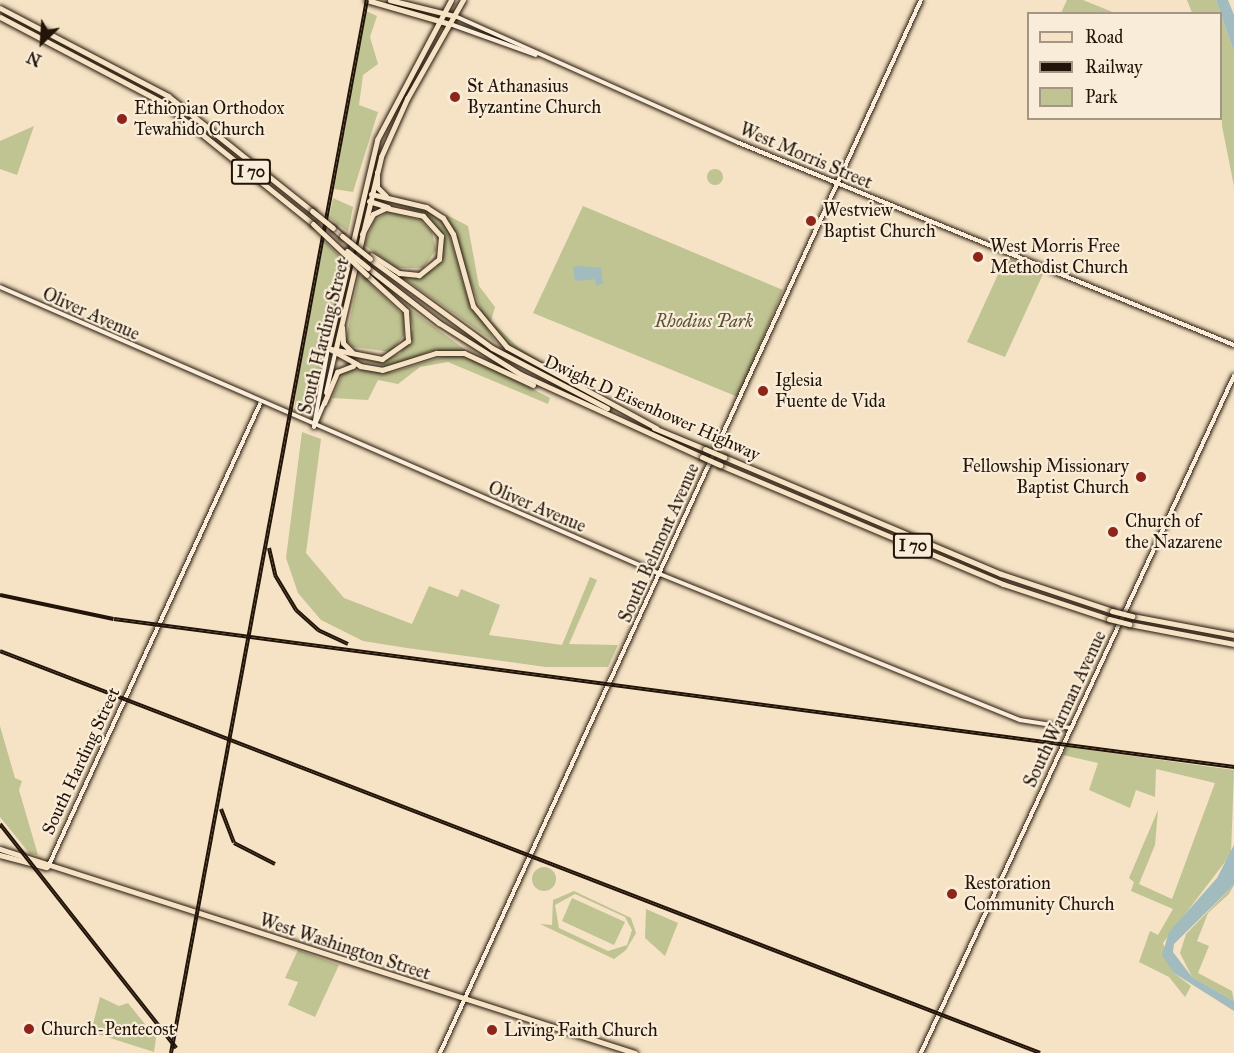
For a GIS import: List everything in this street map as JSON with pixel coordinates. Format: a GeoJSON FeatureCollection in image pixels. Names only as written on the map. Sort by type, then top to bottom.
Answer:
{"type":"FeatureCollection","features":[{"type":"Feature","properties":{"kind":"highway","name":"I 70"},"geometry":{"type":"LineString","coordinates":[[0,8],[79,48],[180,105],[371,257]]}},
{"type":"Feature","properties":{"kind":"highway","name":"Dwight D Eisenhower Highway"},"geometry":{"type":"LineString","coordinates":[[0,17],[69,52],[173,110],[311,222],[368,272],[468,343],[573,401],[1003,584],[1109,619],[1234,644]]}},
{"type":"Feature","properties":{"kind":"highway"},"geometry":{"type":"LineString","coordinates":[[377,172],[378,188],[390,198]]}},
{"type":"Feature","properties":{"kind":"highway"},"geometry":{"type":"LineString","coordinates":[[370,198],[390,198],[426,207],[446,221],[473,306],[501,342],[556,377],[656,428]]}},
{"type":"Feature","properties":{"kind":"highway"},"geometry":{"type":"LineString","coordinates":[[370,198],[433,223],[441,239],[440,257],[427,271],[408,276],[371,257]]}},
{"type":"Feature","properties":{"kind":"highway"},"geometry":{"type":"LineString","coordinates":[[362,234],[375,212],[392,208]]}},
{"type":"Feature","properties":{"kind":"highway","name":"Dwight D Eisenhower Highway"},"geometry":{"type":"LineString","coordinates":[[371,257],[510,359],[656,428],[1001,574],[1112,611],[1234,635]]}},
{"type":"Feature","properties":{"kind":"highway"},"geometry":{"type":"LineString","coordinates":[[335,352],[392,356],[411,330],[402,306],[368,272]]}},
{"type":"Feature","properties":{"kind":"highway"},"geometry":{"type":"LineString","coordinates":[[342,327],[344,345],[357,354]]}},
{"type":"Feature","properties":{"kind":"highway"},"geometry":{"type":"LineString","coordinates":[[328,348],[360,366]]}},
{"type":"Feature","properties":{"kind":"highway"},"geometry":{"type":"LineString","coordinates":[[324,403],[339,370],[360,366],[389,369],[435,353],[464,353],[573,401]]}},
{"type":"Feature","properties":{"kind":"main road","name":"West Morris Street"},"geometry":{"type":"LineString","coordinates":[[367,0],[450,24],[537,55]]}},
{"type":"Feature","properties":{"kind":"main road","name":"West Morris Street"},"geometry":{"type":"LineString","coordinates":[[390,0],[455,16],[537,55],[837,184],[1234,345]]}},
{"type":"Feature","properties":{"kind":"main road","name":"South Harding Street"},"geometry":{"type":"LineString","coordinates":[[314,427],[328,348],[361,199],[384,120],[451,0]]}},
{"type":"Feature","properties":{"kind":"main road","name":"South Harding Street"},"geometry":{"type":"LineString","coordinates":[[314,427],[324,403],[377,172],[399,115],[464,0]]}},
{"type":"Feature","properties":{"kind":"main road","name":"South Belmont Avenue"},"geometry":{"type":"LineString","coordinates":[[440,1053],[921,0]]}},
{"type":"Feature","properties":{"kind":"main road"},"geometry":{"type":"LineString","coordinates":[[361,199],[370,198]]}},
{"type":"Feature","properties":{"kind":"main road","name":"Oliver Avenue"},"geometry":{"type":"LineString","coordinates":[[0,287],[260,404],[660,574],[1020,720],[1071,728]]}},
{"type":"Feature","properties":{"kind":"main road","name":"South Warman Avenue"},"geometry":{"type":"LineString","coordinates":[[921,1053],[1234,376]]}},
{"type":"Feature","properties":{"kind":"main road","name":"South Harding Street"},"geometry":{"type":"LineString","coordinates":[[47,867],[260,404]]}},
{"type":"Feature","properties":{"kind":"main road","name":"West Washington Street"},"geometry":{"type":"LineString","coordinates":[[0,849],[47,867]]}},
{"type":"Feature","properties":{"kind":"main road","name":"West Washington Street"},"geometry":{"type":"LineString","coordinates":[[0,855],[47,867],[634,1053]]}},
{"type":"Feature","properties":{"kind":"green space"},"geometry":{"type":"Polygon","coordinates":[[[1067,0],[1083,0],[1113,12],[1061,12],[1067,0]]]}},
{"type":"Feature","properties":{"kind":"green space"},"geometry":{"type":"Polygon","coordinates":[[[1187,0],[1216,0],[1220,12],[1192,12],[1187,0]]]}},
{"type":"Feature","properties":{"kind":"green space"},"geometry":{"type":"Polygon","coordinates":[[[366,11],[377,16],[370,37],[378,64],[363,75],[359,105],[378,112],[353,192],[334,189],[366,11]]]}},
{"type":"Feature","properties":{"kind":"green space"},"geometry":{"type":"Polygon","coordinates":[[[1222,17],[1234,52],[1234,186],[1222,126],[1222,17]]]}},
{"type":"Feature","properties":{"kind":"green space"},"geometry":{"type":"Polygon","coordinates":[[[34,126],[17,175],[0,169],[0,141],[34,126]]]}},
{"type":"Feature","properties":{"kind":"green space"},"geometry":{"type":"Polygon","coordinates":[[[715,169],[723,177],[715,185],[707,177],[715,169]]]}},
{"type":"Feature","properties":{"kind":"green space"},"geometry":{"type":"Polygon","coordinates":[[[333,198],[353,207],[348,232],[329,217],[333,198]]]}},
{"type":"Feature","properties":{"kind":"green space"},"geometry":{"type":"Polygon","coordinates":[[[381,201],[428,210],[447,226],[467,296],[496,343],[402,277],[417,278],[437,267],[444,238],[424,213],[381,201]]]}},
{"type":"Feature","properties":{"kind":"green space","name":"Rhodius Park"},"geometry":{"type":"Polygon","coordinates":[[[583,206],[783,290],[738,397],[533,313],[583,206]]]}},
{"type":"Feature","properties":{"kind":"green space"},"geometry":{"type":"Polygon","coordinates":[[[388,212],[420,220],[432,232],[436,250],[423,268],[397,268],[364,245],[374,221],[388,212]]]}},
{"type":"Feature","properties":{"kind":"green space"},"geometry":{"type":"Polygon","coordinates":[[[445,214],[468,226],[479,286],[495,307],[491,321],[518,347],[569,380],[511,346],[484,318],[445,214]]]}},
{"type":"Feature","properties":{"kind":"green space"},"geometry":{"type":"Polygon","coordinates":[[[324,241],[342,258],[310,408],[302,415],[294,411],[297,383],[324,241]]]}},
{"type":"Feature","properties":{"kind":"green space"},"geometry":{"type":"Polygon","coordinates":[[[1006,257],[1044,272],[1005,357],[967,342],[1006,257]]]}},
{"type":"Feature","properties":{"kind":"green space"},"geometry":{"type":"Polygon","coordinates":[[[359,273],[404,316],[404,335],[391,352],[353,347],[346,340],[359,273]]]}},
{"type":"Feature","properties":{"kind":"green space"},"geometry":{"type":"Polygon","coordinates":[[[409,308],[467,351],[431,351],[390,367],[346,355],[376,362],[400,354],[413,329],[409,308]]]}},
{"type":"Feature","properties":{"kind":"green space"},"geometry":{"type":"Polygon","coordinates":[[[452,354],[481,362],[550,398],[548,404],[448,362],[420,367],[398,384],[378,380],[368,400],[332,398],[345,369],[393,372],[452,354]]]}},
{"type":"Feature","properties":{"kind":"green space"},"geometry":{"type":"Polygon","coordinates":[[[302,432],[321,439],[306,553],[344,598],[412,624],[429,586],[458,597],[461,589],[500,605],[489,635],[562,645],[590,577],[597,580],[569,644],[618,645],[608,667],[546,667],[363,641],[321,620],[298,593],[286,558],[302,432]]]}},
{"type":"Feature","properties":{"kind":"green space"},"geometry":{"type":"Polygon","coordinates":[[[103,708],[108,710],[110,715],[108,720],[103,722],[98,720],[96,715],[98,710],[103,708]]]}},
{"type":"Feature","properties":{"kind":"green space"},"geometry":{"type":"Polygon","coordinates":[[[0,726],[15,778],[22,781],[19,790],[38,855],[30,854],[0,817],[0,726]]]}},
{"type":"Feature","properties":{"kind":"green space"},"geometry":{"type":"Polygon","coordinates":[[[1067,747],[1234,770],[1231,854],[1163,943],[1174,973],[1191,986],[1185,997],[1169,977],[1139,962],[1150,931],[1158,935],[1173,909],[1131,891],[1134,882],[1129,878],[1158,810],[1155,845],[1139,884],[1172,899],[1215,783],[1156,769],[1155,797],[1136,790],[1130,808],[1089,790],[1098,763],[1063,755],[1067,747]]]}},
{"type":"Feature","properties":{"kind":"green space"},"geometry":{"type":"Polygon","coordinates":[[[544,867],[549,868],[555,874],[555,884],[549,890],[544,891],[539,890],[533,884],[532,879],[533,874],[539,868],[544,867]]]}},
{"type":"Feature","properties":{"kind":"green space"},"geometry":{"type":"Polygon","coordinates":[[[1234,885],[1229,894],[1208,913],[1197,941],[1209,946],[1198,973],[1232,991],[1234,1001],[1192,977],[1180,953],[1186,934],[1234,885]]]}},
{"type":"Feature","properties":{"kind":"green space"},"geometry":{"type":"Polygon","coordinates":[[[574,891],[631,918],[636,933],[626,950],[614,959],[540,924],[552,925],[553,900],[574,891]],[[575,894],[555,905],[559,928],[608,951],[627,945],[632,930],[625,917],[575,894]]]}},
{"type":"Feature","properties":{"kind":"green space"},"geometry":{"type":"Polygon","coordinates":[[[572,898],[625,922],[614,945],[562,921],[572,898]]]}},
{"type":"Feature","properties":{"kind":"green space"},"geometry":{"type":"Polygon","coordinates":[[[646,909],[678,923],[665,956],[645,938],[646,909]]]}},
{"type":"Feature","properties":{"kind":"green space"},"geometry":{"type":"Polygon","coordinates":[[[298,950],[339,965],[315,1017],[288,1005],[298,982],[285,978],[298,950]]]}},
{"type":"Feature","properties":{"kind":"green space"},"geometry":{"type":"Polygon","coordinates":[[[100,997],[119,1006],[128,1003],[156,1038],[154,1052],[91,1032],[100,997]]]}},
{"type":"Feature","properties":{"kind":"water"},"geometry":{"type":"Polygon","coordinates":[[[1216,0],[1228,0],[1234,15],[1234,52],[1222,12],[1216,0]]]}},
{"type":"Feature","properties":{"kind":"water"},"geometry":{"type":"Polygon","coordinates":[[[573,267],[601,268],[603,284],[596,285],[595,279],[575,281],[573,267]]]}},
{"type":"Feature","properties":{"kind":"water"},"geometry":{"type":"Polygon","coordinates":[[[1234,845],[1234,885],[1174,944],[1173,952],[1192,977],[1234,1001],[1234,1011],[1174,973],[1162,955],[1169,932],[1217,878],[1234,845]]]}},
{"type":"Feature","properties":{"kind":"railway"},"geometry":{"type":"LineString","coordinates":[[171,1053],[367,0]]}},
{"type":"Feature","properties":{"kind":"railway"},"geometry":{"type":"LineString","coordinates":[[269,548],[275,575],[296,610],[318,630],[348,644]]}},
{"type":"Feature","properties":{"kind":"railway"},"geometry":{"type":"LineString","coordinates":[[0,595],[114,619],[1234,767]]}},
{"type":"Feature","properties":{"kind":"railway"},"geometry":{"type":"LineString","coordinates":[[0,651],[1040,1053]]}},
{"type":"Feature","properties":{"kind":"railway"},"geometry":{"type":"LineString","coordinates":[[221,809],[234,843],[275,864]]}},
{"type":"Feature","properties":{"kind":"railway"},"geometry":{"type":"LineString","coordinates":[[0,824],[176,1048]]}},
{"type":"Feature","properties":{"kind":"place","name":"St Athanasius Byzantine Church"},"geometry":{"type":"Point","coordinates":[455,97]}},
{"type":"Feature","properties":{"kind":"place","name":"Ethiopian Orthodox Tewahido Church"},"geometry":{"type":"Point","coordinates":[122,119]}},
{"type":"Feature","properties":{"kind":"place","name":"Westview Baptist Church"},"geometry":{"type":"Point","coordinates":[811,221]}},
{"type":"Feature","properties":{"kind":"place","name":"West Morris Free Methodist Church"},"geometry":{"type":"Point","coordinates":[978,257]}},
{"type":"Feature","properties":{"kind":"place","name":"Iglesia Fuente de Vida"},"geometry":{"type":"Point","coordinates":[763,391]}},
{"type":"Feature","properties":{"kind":"place","name":"Fellowship Missionary Baptist Church"},"geometry":{"type":"Point","coordinates":[1141,477]}},
{"type":"Feature","properties":{"kind":"place","name":"Church of the Nazarene"},"geometry":{"type":"Point","coordinates":[1113,532]}},
{"type":"Feature","properties":{"kind":"place","name":"Restoration Community Church"},"geometry":{"type":"Point","coordinates":[952,894]}},
{"type":"Feature","properties":{"kind":"place","name":"Church-Pentecost"},"geometry":{"type":"Point","coordinates":[29,1029]}},
{"type":"Feature","properties":{"kind":"place","name":"Living Faith Church"},"geometry":{"type":"Point","coordinates":[492,1030]}}]}
